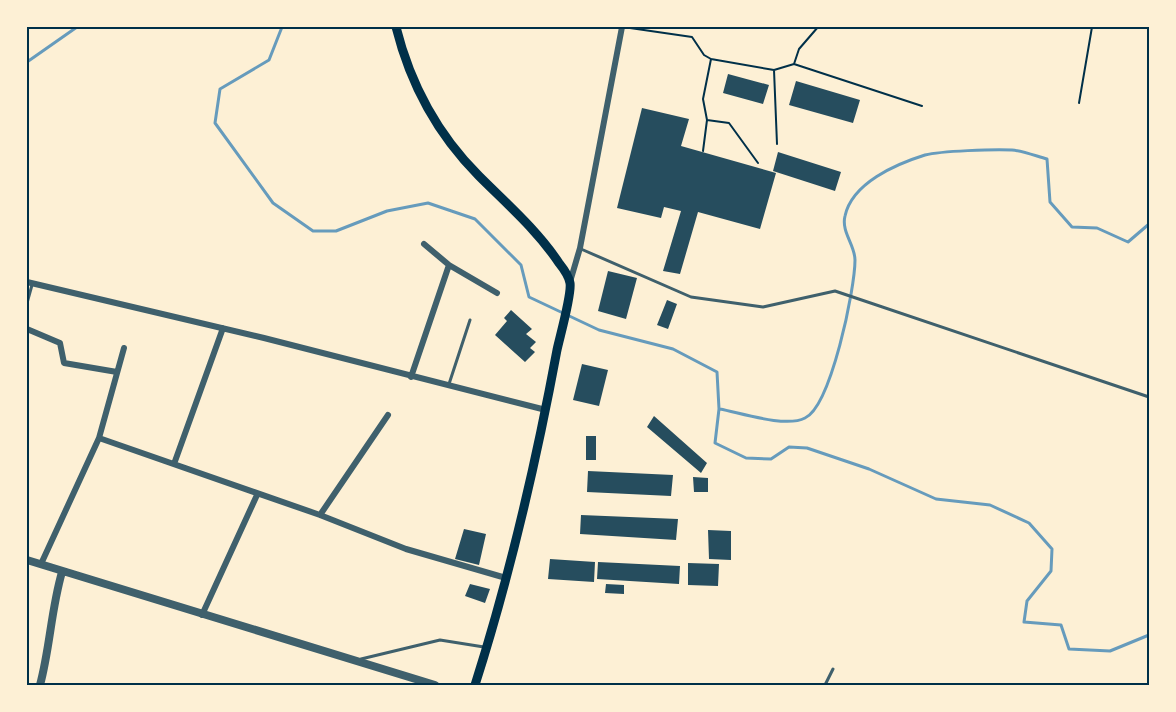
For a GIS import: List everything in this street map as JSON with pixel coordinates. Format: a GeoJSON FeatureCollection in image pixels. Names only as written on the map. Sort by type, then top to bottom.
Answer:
{"type":"FeatureCollection","features":[{"type":"Feature","properties":{"kind":"main road"},"geometry":{"type":"LineString","coordinates":[[396,27],[409,70],[424,102],[444,135],[478,175],[514,209],[560,263],[570,283],[546,410],[506,578],[475,685]]}},
{"type":"Feature","properties":{"kind":"street"},"geometry":{"type":"LineString","coordinates":[[570,283],[580,248],[623,27]]}},
{"type":"Feature","properties":{"kind":"street"},"geometry":{"type":"LineString","coordinates":[[424,244],[450,265],[497,293]]}},
{"type":"Feature","properties":{"kind":"street"},"geometry":{"type":"LineString","coordinates":[[411,377],[450,265]]}},
{"type":"Feature","properties":{"kind":"street"},"geometry":{"type":"LineString","coordinates":[[30,283],[223,328],[546,410]]}},
{"type":"Feature","properties":{"kind":"street"},"geometry":{"type":"LineString","coordinates":[[174,464],[223,328]]}},
{"type":"Feature","properties":{"kind":"street"},"geometry":{"type":"LineString","coordinates":[[27,329],[60,343],[64,363],[117,372]]}},
{"type":"Feature","properties":{"kind":"street"},"geometry":{"type":"LineString","coordinates":[[41,564],[99,438],[124,348]]}},
{"type":"Feature","properties":{"kind":"street"},"geometry":{"type":"LineString","coordinates":[[320,515],[388,415]]}},
{"type":"Feature","properties":{"kind":"street"},"geometry":{"type":"LineString","coordinates":[[99,438],[257,495],[320,515],[406,549],[506,578]]}},
{"type":"Feature","properties":{"kind":"street"},"geometry":{"type":"LineString","coordinates":[[202,615],[257,495]]}},
{"type":"Feature","properties":{"kind":"street"},"geometry":{"type":"LineString","coordinates":[[27,560],[202,615],[360,660],[435,685]]}},
{"type":"Feature","properties":{"kind":"street"},"geometry":{"type":"LineString","coordinates":[[40,685],[46,661],[53,604],[62,572]]}},
{"type":"Feature","properties":{"kind":"lane"},"geometry":{"type":"LineString","coordinates":[[580,248],[691,297],[763,307],[835,291],[1149,398]]}},
{"type":"Feature","properties":{"kind":"lane"},"geometry":{"type":"LineString","coordinates":[[27,303],[30,283]]}},
{"type":"Feature","properties":{"kind":"lane"},"geometry":{"type":"LineString","coordinates":[[448,386],[470,320]]}},
{"type":"Feature","properties":{"kind":"lane"},"geometry":{"type":"LineString","coordinates":[[360,660],[440,640],[487,647]]}},
{"type":"Feature","properties":{"kind":"lane"},"geometry":{"type":"LineString","coordinates":[[825,685],[833,669]]}},
{"type":"Feature","properties":{"kind":"path"},"geometry":{"type":"LineString","coordinates":[[623,27],[692,37],[704,55],[711,59],[774,70],[794,64],[922,106]]}},
{"type":"Feature","properties":{"kind":"path"},"geometry":{"type":"LineString","coordinates":[[794,64],[799,49],[818,27]]}},
{"type":"Feature","properties":{"kind":"path"},"geometry":{"type":"LineString","coordinates":[[1079,103],[1092,27]]}},
{"type":"Feature","properties":{"kind":"path"},"geometry":{"type":"LineString","coordinates":[[703,151],[707,120],[703,99],[711,59]]}},
{"type":"Feature","properties":{"kind":"path"},"geometry":{"type":"LineString","coordinates":[[774,70],[777,144]]}},
{"type":"Feature","properties":{"kind":"path"},"geometry":{"type":"LineString","coordinates":[[707,120],[729,123],[758,163]]}},
{"type":"Feature","properties":{"kind":"building"},"geometry":{"type":"Polygon","coordinates":[[[728,74],[769,85],[763,104],[723,93],[728,74]]]}},
{"type":"Feature","properties":{"kind":"building"},"geometry":{"type":"Polygon","coordinates":[[[796,81],[860,100],[853,123],[789,105],[796,81]]]}},
{"type":"Feature","properties":{"kind":"building"},"geometry":{"type":"Polygon","coordinates":[[[642,108],[689,119],[681,146],[776,173],[760,229],[698,212],[680,274],[663,271],[681,211],[664,207],[661,218],[617,208],[642,108]]]}},
{"type":"Feature","properties":{"kind":"building"},"geometry":{"type":"Polygon","coordinates":[[[778,152],[841,172],[835,191],[773,171],[778,152]]]}},
{"type":"Feature","properties":{"kind":"building"},"geometry":{"type":"Polygon","coordinates":[[[608,271],[637,278],[626,319],[598,311],[608,271]]]}},
{"type":"Feature","properties":{"kind":"building"},"geometry":{"type":"Polygon","coordinates":[[[667,300],[677,304],[668,329],[657,325],[667,300]]]}},
{"type":"Feature","properties":{"kind":"building"},"geometry":{"type":"Polygon","coordinates":[[[511,310],[532,329],[526,334],[536,342],[530,348],[535,352],[525,362],[495,335],[507,321],[504,318],[511,310]]]}},
{"type":"Feature","properties":{"kind":"building"},"geometry":{"type":"Polygon","coordinates":[[[582,364],[608,370],[599,406],[573,400],[582,364]]]}},
{"type":"Feature","properties":{"kind":"building"},"geometry":{"type":"Polygon","coordinates":[[[654,416],[707,463],[701,473],[647,427],[654,416]]]}},
{"type":"Feature","properties":{"kind":"building"},"geometry":{"type":"Polygon","coordinates":[[[586,436],[596,436],[596,460],[586,460],[586,436]]]}},
{"type":"Feature","properties":{"kind":"building"},"geometry":{"type":"Polygon","coordinates":[[[588,471],[673,475],[671,496],[587,492],[588,471]]]}},
{"type":"Feature","properties":{"kind":"building"},"geometry":{"type":"Polygon","coordinates":[[[693,477],[708,478],[708,492],[694,492],[693,477]]]}},
{"type":"Feature","properties":{"kind":"building"},"geometry":{"type":"Polygon","coordinates":[[[581,515],[678,519],[676,540],[580,534],[581,515]]]}},
{"type":"Feature","properties":{"kind":"building"},"geometry":{"type":"Polygon","coordinates":[[[464,529],[486,534],[479,565],[455,559],[464,529]]]}},
{"type":"Feature","properties":{"kind":"building"},"geometry":{"type":"Polygon","coordinates":[[[708,530],[731,531],[731,560],[709,559],[708,530]]]}},
{"type":"Feature","properties":{"kind":"building"},"geometry":{"type":"Polygon","coordinates":[[[550,559],[595,562],[594,582],[548,579],[550,559]]]}},
{"type":"Feature","properties":{"kind":"building"},"geometry":{"type":"Polygon","coordinates":[[[598,562],[680,566],[679,584],[597,579],[598,562]]]}},
{"type":"Feature","properties":{"kind":"building"},"geometry":{"type":"Polygon","coordinates":[[[688,563],[719,564],[718,586],[688,585],[688,563]]]}},
{"type":"Feature","properties":{"kind":"building"},"geometry":{"type":"Polygon","coordinates":[[[470,584],[490,589],[485,603],[465,596],[470,584]]]}},
{"type":"Feature","properties":{"kind":"building"},"geometry":{"type":"Polygon","coordinates":[[[606,584],[624,585],[624,594],[605,593],[606,584]]]}},
{"type":"Feature","properties":{"kind":"waterway"},"geometry":{"type":"LineString","coordinates":[[27,62],[77,27]]}},
{"type":"Feature","properties":{"kind":"waterway"},"geometry":{"type":"LineString","coordinates":[[282,27],[269,60],[220,89],[215,123],[273,203],[313,231],[336,231],[387,211],[428,203],[475,219],[521,265],[529,297],[599,330],[673,349],[717,372],[719,409],[715,443],[746,458],[771,459],[789,447],[807,448],[869,469],[936,499],[990,505],[1029,523],[1052,549],[1051,571],[1027,601],[1024,622],[1061,625],[1069,649],[1110,651],[1149,635]]}},
{"type":"Feature","properties":{"kind":"waterway"},"geometry":{"type":"LineString","coordinates":[[720,409],[775,421],[797,421],[805,418],[815,409],[824,392],[840,345],[851,295],[855,260],[844,222],[849,204],[856,194],[877,176],[901,164],[925,155],[943,152],[1021,151],[1047,159],[1050,202],[1072,227],[1097,228],[1128,242],[1149,224]]}}]}
